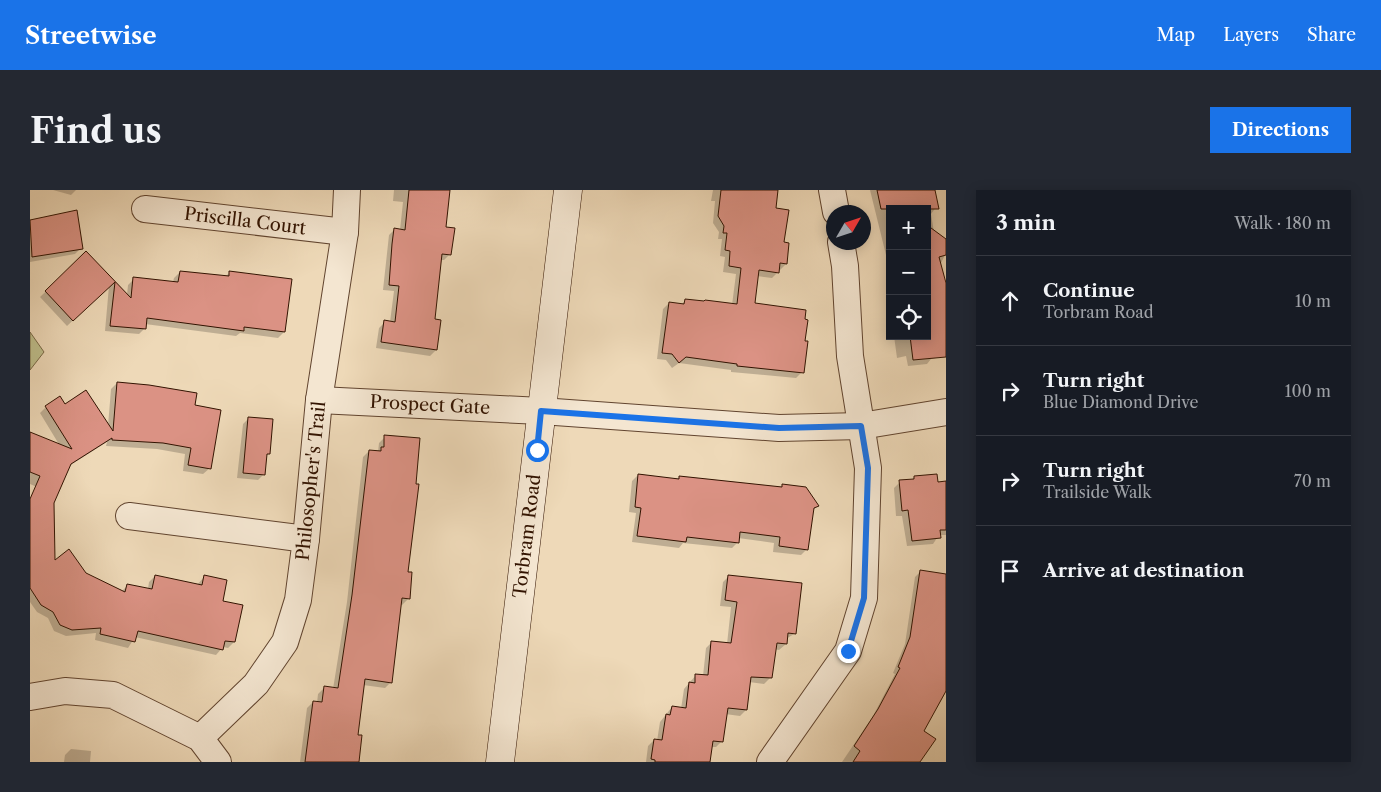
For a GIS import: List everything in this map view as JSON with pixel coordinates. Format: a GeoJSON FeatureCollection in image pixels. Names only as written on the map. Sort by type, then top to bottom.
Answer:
{"type":"FeatureCollection","features":[{"type":"Feature","properties":{"kind":"main road","name":"Torbram Road"},"geometry":{"type":"LineString","coordinates":[[500,762],[568,190]]}},
{"type":"Feature","properties":{"kind":"street","name":"Philosopher's Trail"},"geometry":{"type":"LineString","coordinates":[[200,738],[256,684],[285,642],[298,600],[306,539],[319,400],[345,232],[347,190]]}},
{"type":"Feature","properties":{"kind":"street"},"geometry":{"type":"LineString","coordinates":[[832,190],[835,205]]}},
{"type":"Feature","properties":{"kind":"street","name":"Priscilla Court"},"geometry":{"type":"LineString","coordinates":[[145,209],[345,232]]}},
{"type":"Feature","properties":{"kind":"street"},"geometry":{"type":"LineString","coordinates":[[770,762],[848,651],[864,598],[868,468],[850,356],[845,266],[842,250]]}},
{"type":"Feature","properties":{"kind":"street","name":"Prospect Gate"},"geometry":{"type":"LineString","coordinates":[[319,400],[541,411],[779,428],[861,426],[946,412]]}},
{"type":"Feature","properties":{"kind":"street"},"geometry":{"type":"LineString","coordinates":[[129,516],[306,539]]}},
{"type":"Feature","properties":{"kind":"street"},"geometry":{"type":"LineString","coordinates":[[30,697],[65,691],[113,695],[200,738],[218,762]]}},
{"type":"Feature","properties":{"kind":"green space"},"geometry":{"type":"Polygon","coordinates":[[[30,332],[44,352],[30,370],[30,332]]]}},
{"type":"Feature","properties":{"kind":"building"},"geometry":{"type":"Polygon","coordinates":[[[409,190],[450,190],[446,227],[455,228],[451,255],[442,254],[435,319],[441,320],[437,350],[381,342],[384,320],[395,322],[399,286],[389,285],[392,244],[394,228],[405,230],[409,190]]]}},
{"type":"Feature","properties":{"kind":"building"},"geometry":{"type":"Polygon","coordinates":[[[721,190],[778,190],[776,208],[789,210],[784,242],[789,243],[787,264],[780,263],[779,273],[759,270],[755,303],[806,310],[805,319],[808,320],[805,341],[808,341],[804,373],[737,366],[737,364],[686,357],[679,363],[672,354],[662,353],[669,302],[684,304],[685,299],[737,304],[741,268],[729,266],[730,251],[725,250],[727,233],[723,233],[724,226],[718,216],[721,190]]]}},
{"type":"Feature","properties":{"kind":"building"},"geometry":{"type":"Polygon","coordinates":[[[877,190],[935,190],[939,209],[931,209],[931,205],[886,205],[886,209],[881,209],[877,190]]]}},
{"type":"Feature","properties":{"kind":"building"},"geometry":{"type":"Polygon","coordinates":[[[77,210],[83,249],[32,257],[30,220],[77,210]]]}},
{"type":"Feature","properties":{"kind":"building"},"geometry":{"type":"Polygon","coordinates":[[[931,228],[946,239],[946,255],[939,257],[946,283],[946,357],[913,360],[910,340],[931,340],[931,228]]]}},
{"type":"Feature","properties":{"kind":"building"},"geometry":{"type":"Polygon","coordinates":[[[86,251],[131,298],[133,277],[178,282],[180,271],[229,276],[229,271],[292,279],[285,332],[244,327],[244,331],[147,318],[146,329],[110,326],[115,282],[73,321],[45,291],[86,251]]]}},
{"type":"Feature","properties":{"kind":"building"},"geometry":{"type":"Polygon","coordinates":[[[117,382],[197,393],[195,405],[221,410],[211,469],[188,465],[191,448],[163,443],[112,440],[112,438],[71,464],[54,503],[55,560],[69,549],[86,573],[125,592],[127,584],[152,589],[155,575],[202,585],[204,575],[227,580],[223,601],[243,605],[235,642],[225,641],[223,650],[138,631],[135,642],[100,634],[101,628],[72,630],[60,625],[53,612],[41,605],[30,588],[30,499],[40,476],[30,472],[30,432],[72,449],[45,406],[60,396],[65,404],[86,390],[113,431],[117,382]]]}},
{"type":"Feature","properties":{"kind":"building"},"geometry":{"type":"Polygon","coordinates":[[[248,417],[273,419],[270,454],[267,454],[265,475],[243,473],[248,417]]]}},
{"type":"Feature","properties":{"kind":"building"},"geometry":{"type":"Polygon","coordinates":[[[384,435],[420,438],[416,484],[419,484],[408,572],[412,572],[410,599],[402,598],[392,683],[365,679],[358,735],[362,735],[359,762],[305,762],[313,701],[322,702],[324,686],[338,688],[352,595],[369,450],[381,451],[381,447],[384,447],[384,435]]]}},
{"type":"Feature","properties":{"kind":"building"},"geometry":{"type":"Polygon","coordinates":[[[638,474],[679,479],[679,476],[782,487],[782,484],[806,487],[819,506],[814,508],[808,550],[779,546],[780,537],[740,532],[739,543],[687,537],[686,542],[637,536],[641,508],[635,507],[638,474]]]}},
{"type":"Feature","properties":{"kind":"building"},"geometry":{"type":"Polygon","coordinates":[[[937,474],[938,482],[946,481],[946,530],[940,530],[941,538],[912,541],[908,510],[902,511],[899,480],[914,479],[914,476],[937,474]]]}},
{"type":"Feature","properties":{"kind":"building"},"geometry":{"type":"Polygon","coordinates":[[[920,570],[946,574],[946,691],[924,731],[936,739],[920,762],[853,762],[860,751],[854,746],[878,709],[900,668],[898,667],[910,637],[920,570]]]}},
{"type":"Feature","properties":{"kind":"building"},"geometry":{"type":"Polygon","coordinates":[[[728,575],[802,583],[796,634],[788,633],[787,644],[777,643],[772,678],[751,677],[747,710],[728,708],[723,742],[713,741],[710,762],[655,762],[655,760],[651,759],[654,739],[662,740],[666,714],[670,715],[672,706],[686,708],[689,682],[695,683],[695,674],[708,675],[711,641],[731,643],[737,602],[725,600],[728,575]]]}},
{"type":"Feature","properties":{"kind":"route"},"geometry":{"type":"LineString","coordinates":[[537,450],[541,411],[779,428],[861,426],[868,468],[864,598],[848,651]]}}]}
